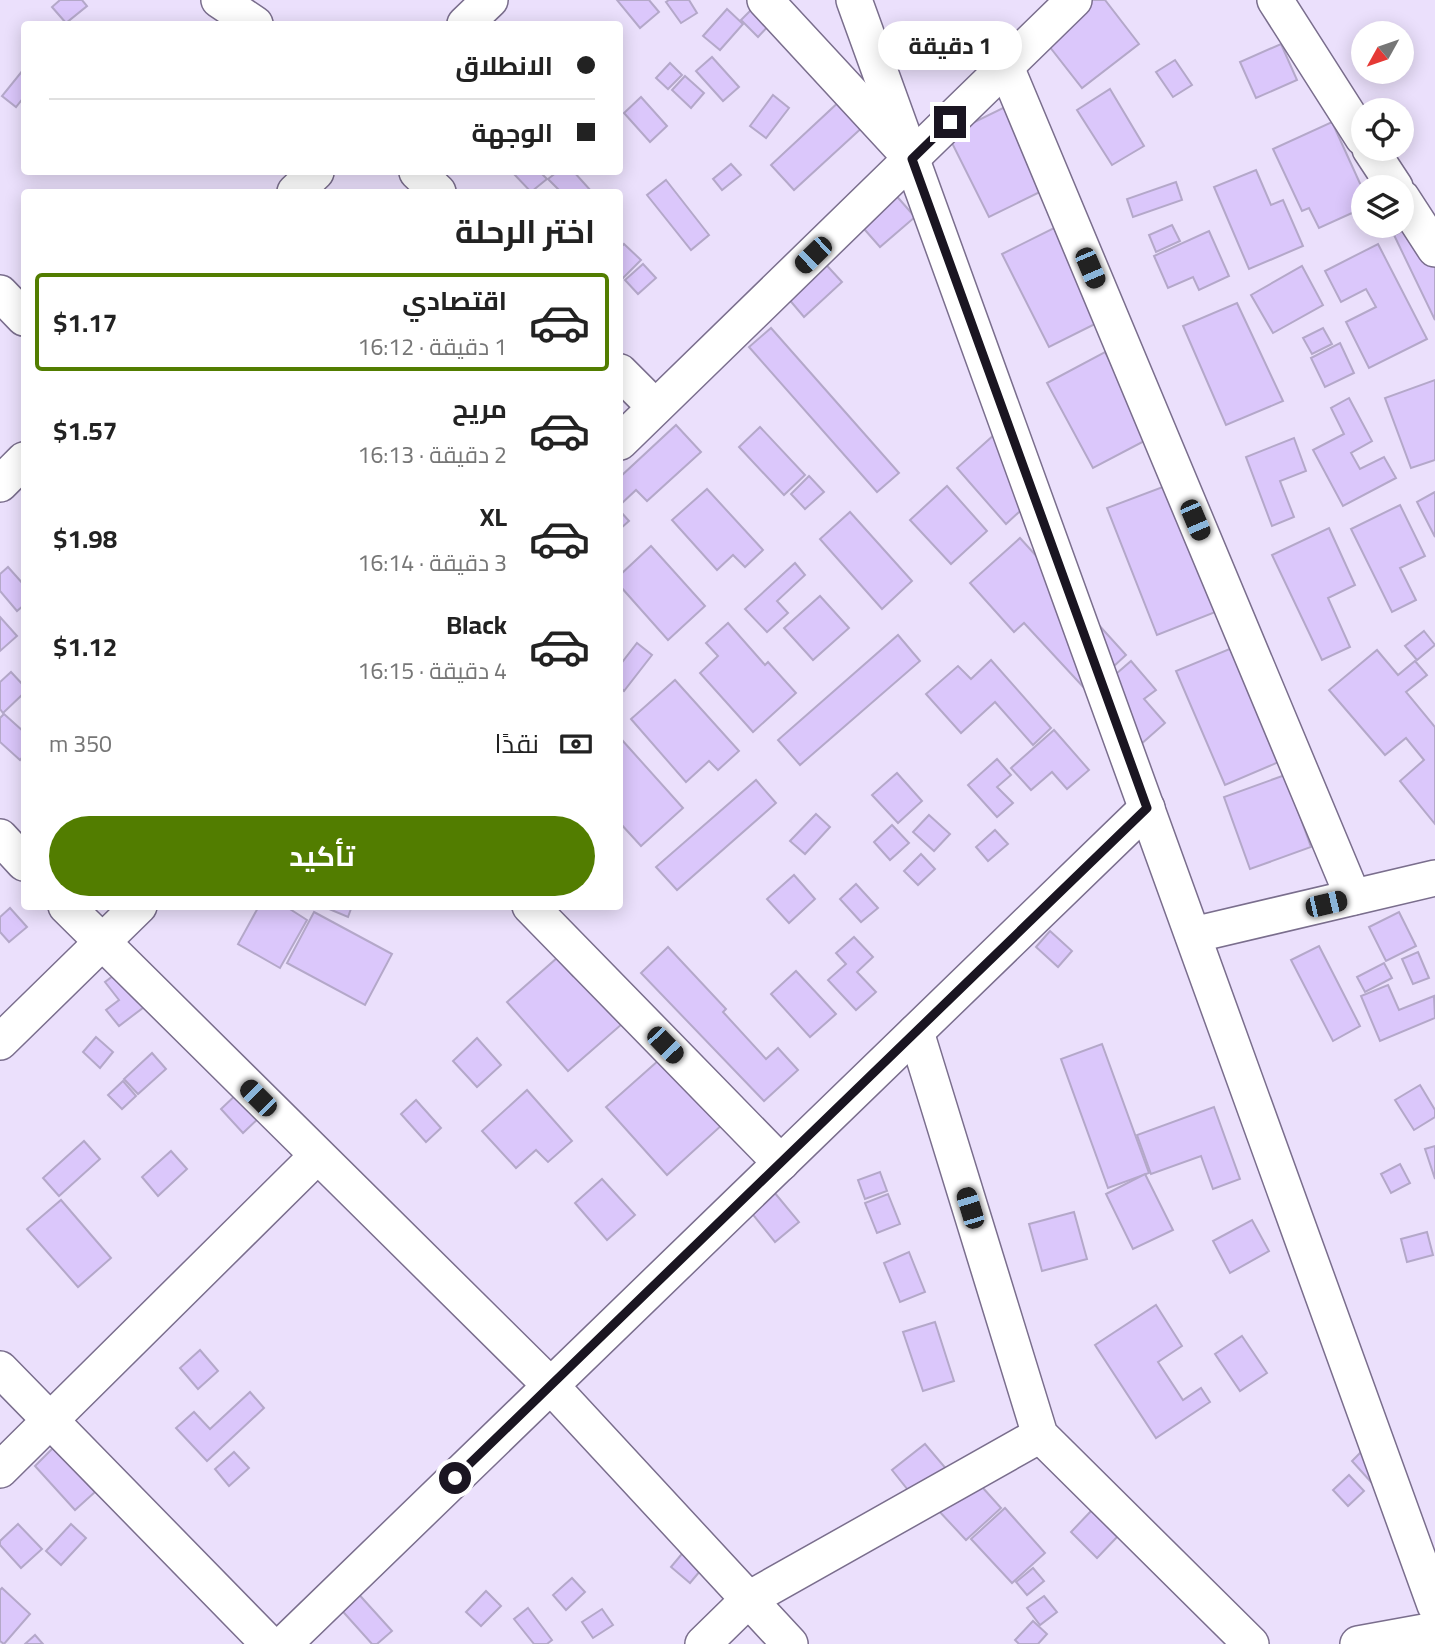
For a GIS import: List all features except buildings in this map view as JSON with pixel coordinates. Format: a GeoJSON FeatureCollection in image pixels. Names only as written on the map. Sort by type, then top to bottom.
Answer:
{"type":"FeatureCollection","features":[{"type":"Feature","properties":{"kind":"street"},"geometry":{"type":"LineString","coordinates":[[219,0],[250,21]]}},
{"type":"Feature","properties":{"kind":"street"},"geometry":{"type":"LineString","coordinates":[[246,0],[266,21]]}},
{"type":"Feature","properties":{"kind":"street"},"geometry":{"type":"LineString","coordinates":[[468,21],[489,0]]}},
{"type":"Feature","properties":{"kind":"street"},"geometry":{"type":"LineString","coordinates":[[765,0],[912,159]]}},
{"type":"Feature","properties":{"kind":"street"},"geometry":{"type":"LineString","coordinates":[[854,0],[1435,1605]]}},
{"type":"Feature","properties":{"kind":"street"},"geometry":{"type":"LineString","coordinates":[[623,439],[1074,0]]}},
{"type":"Feature","properties":{"kind":"street"},"geometry":{"type":"LineString","coordinates":[[1275,0],[1351,119]]}},
{"type":"Feature","properties":{"kind":"street"},"geometry":{"type":"LineString","coordinates":[[1006,67],[1353,897]]}},
{"type":"Feature","properties":{"kind":"street"},"geometry":{"type":"LineString","coordinates":[[298,189],[313,175]]}},
{"type":"Feature","properties":{"kind":"street"},"geometry":{"type":"LineString","coordinates":[[419,175],[435,189]]}},
{"type":"Feature","properties":{"kind":"street"},"geometry":{"type":"LineString","coordinates":[[1414,217],[1435,249]]}},
{"type":"Feature","properties":{"kind":"street"},"geometry":{"type":"LineString","coordinates":[[0,293],[21,315]]}},
{"type":"Feature","properties":{"kind":"street"},"geometry":{"type":"LineString","coordinates":[[623,375],[656,407]]}},
{"type":"Feature","properties":{"kind":"street"},"geometry":{"type":"LineString","coordinates":[[0,484],[21,463]]}},
{"type":"Feature","properties":{"kind":"street"},"geometry":{"type":"LineString","coordinates":[[284,1644],[1147,808]]}},
{"type":"Feature","properties":{"kind":"street"},"geometry":{"type":"LineString","coordinates":[[0,837],[21,860]]}},
{"type":"Feature","properties":{"kind":"street"},"geometry":{"type":"LineString","coordinates":[[1193,935],[1435,878]]}},
{"type":"Feature","properties":{"kind":"street"},"geometry":{"type":"LineString","coordinates":[[70,910],[551,1386],[790,1644]]}},
{"type":"Feature","properties":{"kind":"street"},"geometry":{"type":"LineString","coordinates":[[0,1042],[135,910]]}},
{"type":"Feature","properties":{"kind":"street"},"geometry":{"type":"LineString","coordinates":[[534,910],[781,1163]]}},
{"type":"Feature","properties":{"kind":"street"},"geometry":{"type":"LineString","coordinates":[[916,1032],[1040,1434],[1251,1644]]}},
{"type":"Feature","properties":{"kind":"street"},"geometry":{"type":"LineString","coordinates":[[0,1470],[317,1156]]}},
{"type":"Feature","properties":{"kind":"street"},"geometry":{"type":"LineString","coordinates":[[0,1369],[269,1644]]}},
{"type":"Feature","properties":{"kind":"street"},"geometry":{"type":"LineString","coordinates":[[703,1644],[748,1600],[1040,1434]]}},
{"type":"Feature","properties":{"kind":"street"},"geometry":{"type":"LineString","coordinates":[[1358,1644],[1435,1630]]}},
{"type":"Feature","properties":{"kind":"route"},"geometry":{"type":"LineString","coordinates":[[455,1478],[1147,808],[912,159],[950,122]]}}]}
